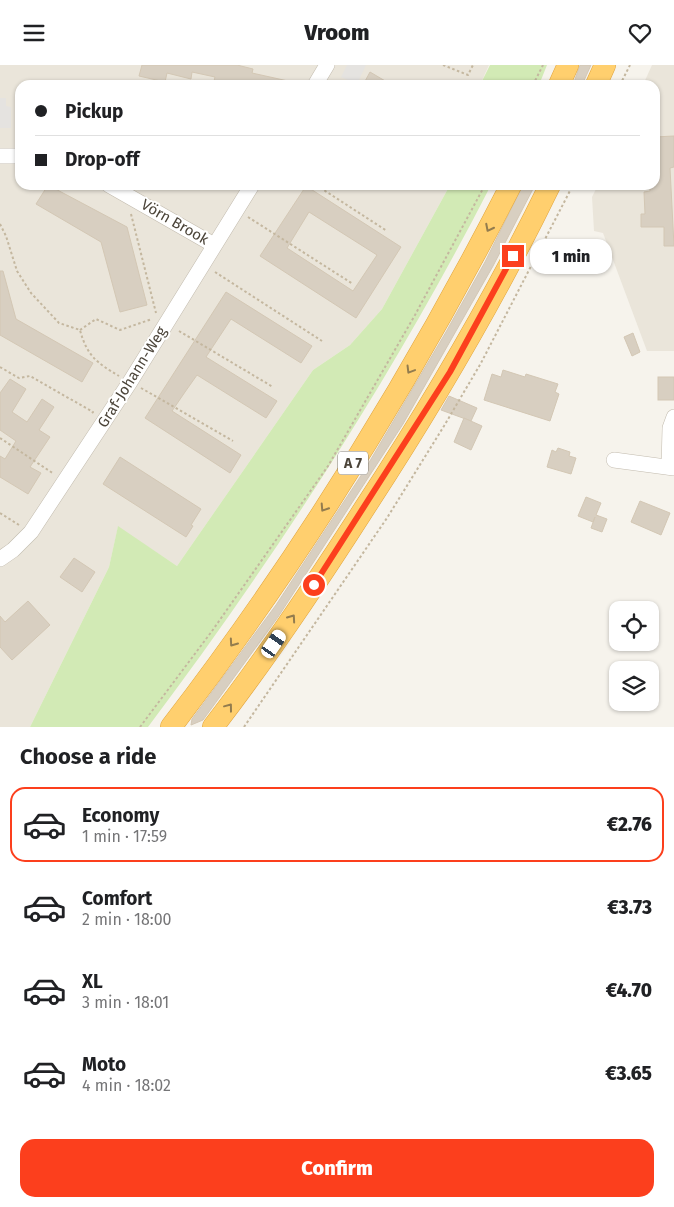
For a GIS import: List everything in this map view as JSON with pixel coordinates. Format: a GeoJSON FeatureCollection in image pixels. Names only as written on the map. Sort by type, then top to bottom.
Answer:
{"type":"FeatureCollection","features":[{"type":"Feature","properties":{"kind":"highway"},"geometry":{"type":"LineString","coordinates":[[562,80],[568,65]]}},
{"type":"Feature","properties":{"kind":"highway"},"geometry":{"type":"LineString","coordinates":[[598,80],[605,65]]}},
{"type":"Feature","properties":{"kind":"highway","name":"A 7"},"geometry":{"type":"LineString","coordinates":[[171,727],[282,573],[378,424],[452,300],[508,190]]}},
{"type":"Feature","properties":{"kind":"highway","name":"A 7"},"geometry":{"type":"LineString","coordinates":[[213,727],[304,602],[411,436],[486,309],[547,190]]}},
{"type":"Feature","properties":{"kind":"street"},"geometry":{"type":"LineString","coordinates":[[318,80],[327,65]]}},
{"type":"Feature","properties":{"kind":"street"},"geometry":{"type":"LineString","coordinates":[[0,156],[15,155]]}},
{"type":"Feature","properties":{"kind":"street","name":"Vörn Brook"},"geometry":{"type":"LineString","coordinates":[[118,190],[214,245]]}},
{"type":"Feature","properties":{"kind":"street","name":"Graf-Johann-Weg"},"geometry":{"type":"LineString","coordinates":[[0,559],[13,551],[31,532],[130,382],[249,190]]}},
{"type":"Feature","properties":{"kind":"street"},"geometry":{"type":"LineString","coordinates":[[614,460],[672,468],[670,427],[674,417]]}},
{"type":"Feature","properties":{"kind":"path"},"geometry":{"type":"LineString","coordinates":[[444,65],[468,75],[473,65]]}},
{"type":"Feature","properties":{"kind":"path"},"geometry":{"type":"LineString","coordinates":[[536,80],[543,65]]}},
{"type":"Feature","properties":{"kind":"path"},"geometry":{"type":"LineString","coordinates":[[622,80],[630,65]]}},
{"type":"Feature","properties":{"kind":"path"},"geometry":{"type":"LineString","coordinates":[[324,190],[387,231]]}},
{"type":"Feature","properties":{"kind":"path"},"geometry":{"type":"LineString","coordinates":[[140,727],[217,623],[328,466],[415,315],[482,190]]}},
{"type":"Feature","properties":{"kind":"path"},"geometry":{"type":"LineString","coordinates":[[244,727],[387,518],[444,426],[481,363],[570,190]]}},
{"type":"Feature","properties":{"kind":"path"},"geometry":{"type":"LineString","coordinates":[[237,209],[354,284]]}},
{"type":"Feature","properties":{"kind":"path"},"geometry":{"type":"LineString","coordinates":[[0,224],[6,236],[17,271],[31,293],[59,323],[80,330]]}},
{"type":"Feature","properties":{"kind":"path"},"geometry":{"type":"LineString","coordinates":[[203,264],[322,341]]}},
{"type":"Feature","properties":{"kind":"path"},"geometry":{"type":"LineString","coordinates":[[80,330],[96,319],[120,331],[157,318]]}},
{"type":"Feature","properties":{"kind":"path"},"geometry":{"type":"LineString","coordinates":[[80,330],[84,346],[98,363],[234,441]]}},
{"type":"Feature","properties":{"kind":"path"},"geometry":{"type":"LineString","coordinates":[[0,367],[19,378],[30,376],[85,407],[93,412],[89,418]]}},
{"type":"Feature","properties":{"kind":"path"},"geometry":{"type":"LineString","coordinates":[[0,438],[64,480]]}},
{"type":"Feature","properties":{"kind":"path"},"geometry":{"type":"LineString","coordinates":[[0,513],[31,532]]}},
{"type":"Feature","properties":{"kind":"shaded area"},"geometry":{"type":"Polygon","coordinates":[[[0,65],[489,65],[482,80],[15,80],[15,190],[447,190],[382,309],[350,345],[313,370],[177,566],[118,527],[109,567],[30,727],[0,727],[0,65]]]}},
{"type":"Feature","properties":{"kind":"shaded area"},"geometry":{"type":"Polygon","coordinates":[[[347,65],[366,65],[359,80],[348,80],[341,77],[347,65]]]}},
{"type":"Feature","properties":{"kind":"shaded area"},"geometry":{"type":"Polygon","coordinates":[[[652,65],[674,65],[674,351],[647,351],[603,233],[594,231],[592,197],[596,190],[660,190],[660,80],[645,80],[652,65]]]}},
{"type":"Feature","properties":{"kind":"shaded area"},"geometry":{"type":"Polygon","coordinates":[[[0,98],[6,98],[6,106],[11,107],[11,128],[0,128],[0,98]]]}},
{"type":"Feature","properties":{"kind":"green space"},"geometry":{"type":"Polygon","coordinates":[[[490,65],[547,65],[541,80],[482,80],[490,65]]]}},
{"type":"Feature","properties":{"kind":"green space"},"geometry":{"type":"Polygon","coordinates":[[[447,190],[488,190],[414,326],[331,463],[242,597],[148,727],[30,727],[109,567],[118,526],[177,566],[313,370],[350,345],[382,309],[447,190]]]}},
{"type":"Feature","properties":{"kind":"building"},"geometry":{"type":"Polygon","coordinates":[[[142,65],[237,65],[253,69],[252,73],[284,80],[214,80],[215,77],[192,72],[191,79],[167,73],[165,80],[139,76],[142,65]]]}},
{"type":"Feature","properties":{"kind":"building"},"geometry":{"type":"Polygon","coordinates":[[[580,65],[591,65],[584,80],[575,80],[580,65]]]}},
{"type":"Feature","properties":{"kind":"building"},"geometry":{"type":"Polygon","coordinates":[[[370,72],[384,80],[366,80],[370,72]]]}},
{"type":"Feature","properties":{"kind":"building"},"geometry":{"type":"Polygon","coordinates":[[[674,136],[674,167],[670,168],[674,246],[664,246],[664,227],[641,227],[641,214],[645,214],[644,192],[660,190],[660,137],[674,136]]]}},
{"type":"Feature","properties":{"kind":"building"},"geometry":{"type":"Polygon","coordinates":[[[45,190],[57,190],[127,227],[147,305],[120,312],[101,242],[36,204],[45,190]]]}},
{"type":"Feature","properties":{"kind":"building"},"geometry":{"type":"Polygon","coordinates":[[[303,190],[312,190],[401,247],[356,318],[260,256],[303,190]],[[309,212],[287,248],[353,291],[377,255],[309,212]]]}},
{"type":"Feature","properties":{"kind":"building"},"geometry":{"type":"Polygon","coordinates":[[[521,190],[532,190],[493,266],[403,424],[278,617],[203,720],[191,725],[192,719],[276,605],[364,471],[485,262],[521,190]]]}},
{"type":"Feature","properties":{"kind":"building"},"geometry":{"type":"Polygon","coordinates":[[[0,271],[3,271],[16,319],[93,363],[82,382],[0,335],[0,271]]]}},
{"type":"Feature","properties":{"kind":"building"},"geometry":{"type":"Polygon","coordinates":[[[226,292],[312,346],[301,363],[231,319],[206,357],[277,401],[266,418],[197,375],[172,411],[241,455],[230,473],[145,418],[226,292]]]}},
{"type":"Feature","properties":{"kind":"building"},"geometry":{"type":"Polygon","coordinates":[[[633,333],[640,352],[632,356],[624,337],[633,333]]]}},
{"type":"Feature","properties":{"kind":"building"},"geometry":{"type":"Polygon","coordinates":[[[503,370],[525,377],[526,374],[558,384],[555,392],[559,394],[550,421],[484,400],[492,374],[501,377],[503,370]]]}},
{"type":"Feature","properties":{"kind":"building"},"geometry":{"type":"Polygon","coordinates":[[[658,377],[674,377],[674,400],[658,400],[658,377]]]}},
{"type":"Feature","properties":{"kind":"building"},"geometry":{"type":"Polygon","coordinates":[[[10,379],[26,389],[12,412],[27,422],[42,399],[54,407],[39,430],[50,437],[30,467],[41,473],[28,494],[0,477],[0,456],[5,459],[16,441],[0,430],[0,393],[10,379]]]}},
{"type":"Feature","properties":{"kind":"building"},"geometry":{"type":"Polygon","coordinates":[[[449,396],[477,408],[471,421],[441,410],[449,396]]]}},
{"type":"Feature","properties":{"kind":"building"},"geometry":{"type":"Polygon","coordinates":[[[464,418],[482,426],[471,450],[454,442],[464,418]]]}},
{"type":"Feature","properties":{"kind":"building"},"geometry":{"type":"Polygon","coordinates":[[[558,448],[570,452],[569,456],[576,458],[571,474],[547,467],[552,450],[556,452],[558,448]]]}},
{"type":"Feature","properties":{"kind":"building"},"geometry":{"type":"Polygon","coordinates":[[[120,457],[201,509],[186,537],[103,484],[120,457]]]}},
{"type":"Feature","properties":{"kind":"building"},"geometry":{"type":"Polygon","coordinates":[[[586,497],[601,503],[596,515],[607,519],[602,532],[591,528],[595,517],[593,522],[578,516],[586,497]]]}},
{"type":"Feature","properties":{"kind":"building"},"geometry":{"type":"Polygon","coordinates":[[[640,501],[670,513],[661,535],[631,522],[640,501]]]}},
{"type":"Feature","properties":{"kind":"building"},"geometry":{"type":"Polygon","coordinates":[[[74,558],[95,572],[82,592],[60,577],[74,558]]]}},
{"type":"Feature","properties":{"kind":"building"},"geometry":{"type":"Polygon","coordinates":[[[28,601],[50,625],[12,660],[0,647],[0,616],[5,622],[28,601]]]}},
{"type":"Feature","properties":{"kind":"route"},"geometry":{"type":"LineString","coordinates":[[314,585],[411,436],[450,372],[513,256]]}}]}
